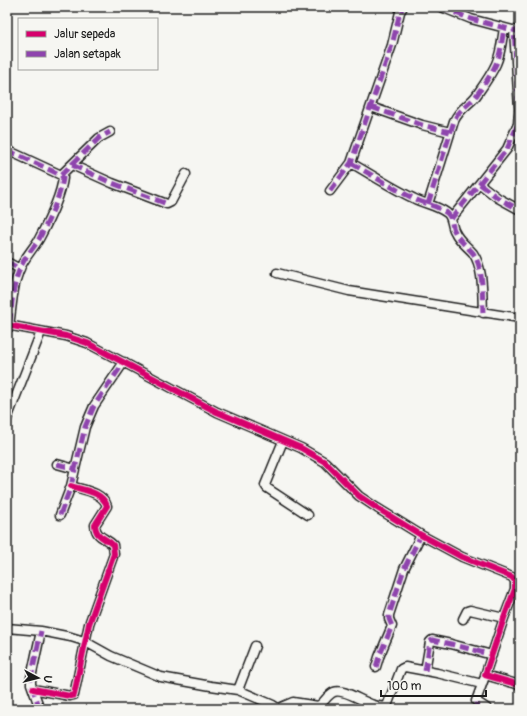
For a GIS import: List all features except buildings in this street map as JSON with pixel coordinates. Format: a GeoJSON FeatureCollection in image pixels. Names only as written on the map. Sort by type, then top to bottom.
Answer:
{"type":"FeatureCollection","features":[{"type":"Feature","properties":{"kind":"street"},"geometry":{"type":"LineString","coordinates":[[330,191],[351,163],[392,45],[400,12],[403,7]]}},
{"type":"Feature","properties":{"kind":"street"},"geometry":{"type":"LineString","coordinates":[[441,7],[456,10],[471,19],[517,31],[519,125],[507,149],[452,219],[452,226],[455,234],[472,252],[477,260],[480,272],[483,313]]}},
{"type":"Feature","properties":{"kind":"street"},"geometry":{"type":"LineString","coordinates":[[428,204],[450,132],[458,112],[475,97],[492,72],[496,64],[504,28]]}},
{"type":"Feature","properties":{"kind":"street"},"geometry":{"type":"LineString","coordinates":[[371,107],[422,125],[450,132]]}},
{"type":"Feature","properties":{"kind":"street"},"geometry":{"type":"LineString","coordinates":[[60,175],[99,138],[110,132]]}},
{"type":"Feature","properties":{"kind":"street"},"geometry":{"type":"LineString","coordinates":[[7,150],[60,175],[63,178],[55,204],[39,238],[20,269],[14,287],[8,326],[78,339],[217,412],[302,448],[325,462],[359,496],[421,535],[462,557],[512,577],[516,586],[476,701],[476,706],[488,709]]}},
{"type":"Feature","properties":{"kind":"street"},"geometry":{"type":"LineString","coordinates":[[351,163],[414,198],[443,211],[452,219]]}},
{"type":"Feature","properties":{"kind":"street"},"geometry":{"type":"LineString","coordinates":[[72,165],[112,183],[167,204],[171,202],[186,174]]}},
{"type":"Feature","properties":{"kind":"street"},"geometry":{"type":"LineString","coordinates":[[480,184],[498,198],[520,210]]}},
{"type":"Feature","properties":{"kind":"street"},"geometry":{"type":"LineString","coordinates":[[7,262],[20,269]]}},
{"type":"Feature","properties":{"kind":"street"},"geometry":{"type":"LineString","coordinates":[[277,273],[348,291],[520,318]]}},
{"type":"Feature","properties":{"kind":"street"},"geometry":{"type":"LineString","coordinates":[[7,418],[41,332]]}},
{"type":"Feature","properties":{"kind":"street"},"geometry":{"type":"LineString","coordinates":[[60,515],[71,486],[84,427],[94,406],[124,362]]}},
{"type":"Feature","properties":{"kind":"street"},"geometry":{"type":"LineString","coordinates":[[283,441],[265,485],[308,515]]}},
{"type":"Feature","properties":{"kind":"street"},"geometry":{"type":"LineString","coordinates":[[57,464],[74,469]]}},
{"type":"Feature","properties":{"kind":"street"},"geometry":{"type":"LineString","coordinates":[[33,689],[70,696],[74,695],[84,641],[114,554],[113,545],[97,534],[95,528],[95,525],[106,506],[105,501],[99,496],[71,486]]}},
{"type":"Feature","properties":{"kind":"street"},"geometry":{"type":"LineString","coordinates":[[376,667],[392,626],[389,615],[404,569],[421,535]]}},
{"type":"Feature","properties":{"kind":"street"},"geometry":{"type":"LineString","coordinates":[[463,619],[467,611],[470,610],[504,618]]}},
{"type":"Feature","properties":{"kind":"street"},"geometry":{"type":"LineString","coordinates":[[7,628],[71,637],[84,641],[111,656],[161,677],[238,690],[279,709],[292,702],[320,706],[332,693],[340,691],[363,702],[383,707],[387,706],[402,669],[405,668],[482,684]]}},
{"type":"Feature","properties":{"kind":"street"},"geometry":{"type":"LineString","coordinates":[[40,709],[31,678],[41,632]]}},
{"type":"Feature","properties":{"kind":"street"},"geometry":{"type":"LineString","coordinates":[[425,671],[430,642],[432,640],[492,655]]}},
{"type":"Feature","properties":{"kind":"street"},"geometry":{"type":"LineString","coordinates":[[238,690],[255,646]]}},
{"type":"Feature","properties":{"kind":"street"},"geometry":{"type":"LineString","coordinates":[[485,675],[520,686]]}},
{"type":"Feature","properties":{"kind":"marked path"},"geometry":{"type":"LineString","coordinates":[[330,191],[351,163],[392,45],[400,12],[403,7]]}},
{"type":"Feature","properties":{"kind":"marked path"},"geometry":{"type":"LineString","coordinates":[[441,7],[471,19],[520,32]]}},
{"type":"Feature","properties":{"kind":"marked path"},"geometry":{"type":"LineString","coordinates":[[428,204],[454,121],[461,110],[476,96],[494,68],[498,60],[504,28]]}},
{"type":"Feature","properties":{"kind":"marked path"},"geometry":{"type":"LineString","coordinates":[[451,219],[507,149],[518,124],[519,109],[514,30]]}},
{"type":"Feature","properties":{"kind":"marked path"},"geometry":{"type":"LineString","coordinates":[[371,107],[422,125],[450,132]]}},
{"type":"Feature","properties":{"kind":"marked path"},"geometry":{"type":"LineString","coordinates":[[61,175],[99,138],[110,132]]}},
{"type":"Feature","properties":{"kind":"marked path"},"geometry":{"type":"LineString","coordinates":[[7,150],[61,175],[63,178],[57,201],[46,226],[23,262],[19,271],[14,291],[9,326]]}},
{"type":"Feature","properties":{"kind":"marked path"},"geometry":{"type":"LineString","coordinates":[[351,163],[397,190],[417,200],[439,208],[449,215],[457,235],[477,259],[482,282],[483,313]]}},
{"type":"Feature","properties":{"kind":"marked path"},"geometry":{"type":"LineString","coordinates":[[72,165],[112,183],[165,203]]}},
{"type":"Feature","properties":{"kind":"marked path"},"geometry":{"type":"LineString","coordinates":[[480,184],[498,198],[520,210]]}},
{"type":"Feature","properties":{"kind":"marked path"},"geometry":{"type":"LineString","coordinates":[[7,262],[20,269]]}},
{"type":"Feature","properties":{"kind":"marked path"},"geometry":{"type":"LineString","coordinates":[[60,515],[71,486],[85,427],[94,406],[124,362]]}},
{"type":"Feature","properties":{"kind":"marked path"},"geometry":{"type":"LineString","coordinates":[[57,464],[75,469]]}},
{"type":"Feature","properties":{"kind":"marked path"},"geometry":{"type":"LineString","coordinates":[[376,667],[392,626],[389,615],[404,569],[421,535]]}},
{"type":"Feature","properties":{"kind":"marked path"},"geometry":{"type":"LineString","coordinates":[[40,709],[31,684],[31,678],[41,631]]}},
{"type":"Feature","properties":{"kind":"marked path"},"geometry":{"type":"LineString","coordinates":[[425,671],[430,642],[432,640],[492,655]]}},
{"type":"Feature","properties":{"kind":"marked path"},"geometry":{"type":"LineString","coordinates":[[475,709],[477,703]]}},
{"type":"Feature","properties":{"kind":"cycle path"},"geometry":{"type":"LineString","coordinates":[[7,325],[66,336],[87,343],[217,412],[301,448],[325,462],[359,496],[421,535],[462,557],[512,577],[515,581],[515,589],[485,675],[520,685]]}},
{"type":"Feature","properties":{"kind":"cycle path"},"geometry":{"type":"LineString","coordinates":[[33,689],[70,696],[74,695],[89,624],[114,554],[113,545],[99,535],[95,525],[107,506],[105,501],[92,492],[71,486]]}}]}
